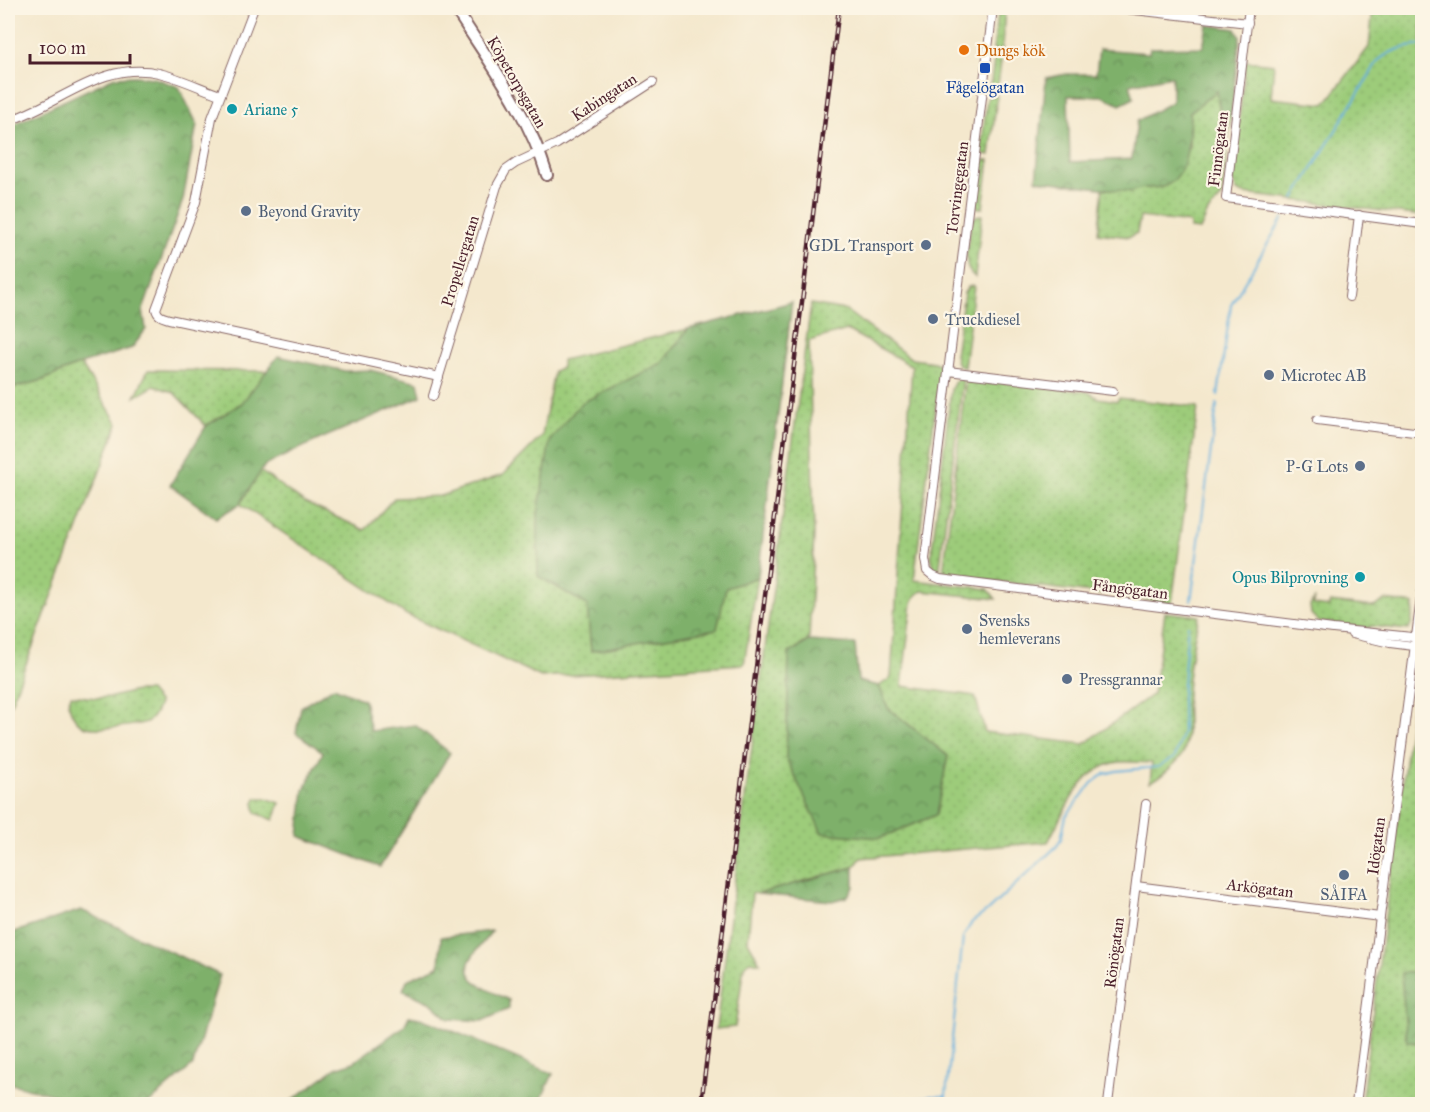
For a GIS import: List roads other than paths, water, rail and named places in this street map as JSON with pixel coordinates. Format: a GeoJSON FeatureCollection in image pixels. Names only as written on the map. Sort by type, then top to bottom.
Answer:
{"type":"FeatureCollection","features":[{"type":"Feature","properties":{"kind":"street"},"geometry":{"type":"LineString","coordinates":[[255,8],[220,95],[208,134],[196,202],[156,309],[159,315],[169,319],[439,377]]}},
{"type":"Feature","properties":{"kind":"street","name":"Köpetorpsgatan"},"geometry":{"type":"LineString","coordinates":[[455,8],[511,94],[539,152],[547,175]]}},
{"type":"Feature","properties":{"kind":"street","name":"Torvingegatan"},"geometry":{"type":"LineString","coordinates":[[927,571],[925,559],[993,8]]}},
{"type":"Feature","properties":{"kind":"street"},"geometry":{"type":"LineString","coordinates":[[1117,8],[1248,23]]}},
{"type":"Feature","properties":{"kind":"street","name":"Finnögatan"},"geometry":{"type":"LineString","coordinates":[[1250,8],[1226,198],[1422,224]]}},
{"type":"Feature","properties":{"kind":"street"},"geometry":{"type":"LineString","coordinates":[[8,121],[93,80],[120,72],[160,73],[220,95]]}},
{"type":"Feature","properties":{"kind":"street","name":"Kabingatan"},"geometry":{"type":"LineString","coordinates":[[539,152],[557,144],[653,82]]}},
{"type":"Feature","properties":{"kind":"street","name":"Propellergatan"},"geometry":{"type":"LineString","coordinates":[[433,396],[497,186],[506,170],[522,159],[539,152]]}},
{"type":"Feature","properties":{"kind":"street"},"geometry":{"type":"LineString","coordinates":[[1349,297],[1359,215]]}},
{"type":"Feature","properties":{"kind":"street"},"geometry":{"type":"LineString","coordinates":[[948,371],[1113,391]]}},
{"type":"Feature","properties":{"kind":"street"},"geometry":{"type":"LineString","coordinates":[[1317,420],[1422,433]]}},
{"type":"Feature","properties":{"kind":"street","name":"Fångögatan"},"geometry":{"type":"LineString","coordinates":[[927,571],[940,579],[1420,637]]}},
{"type":"Feature","properties":{"kind":"street","name":"Idögatan"},"geometry":{"type":"LineString","coordinates":[[1356,1104],[1419,647],[1422,590]]}},
{"type":"Feature","properties":{"kind":"street","name":"Fångögatan"},"geometry":{"type":"LineString","coordinates":[[1333,628],[1369,638],[1419,647]]}},
{"type":"Feature","properties":{"kind":"street","name":"Rönögatan"},"geometry":{"type":"LineString","coordinates":[[1108,1104],[1146,804]]}},
{"type":"Feature","properties":{"kind":"street","name":"Arkögatan"},"geometry":{"type":"LineString","coordinates":[[1136,886],[1380,917]]}},
{"type":"Feature","properties":{"kind":"waterway"},"geometry":{"type":"LineString","coordinates":[[1294,199],[1378,61],[1393,51],[1422,45]]}},
{"type":"Feature","properties":{"kind":"waterway"},"geometry":{"type":"LineString","coordinates":[[1218,395],[1231,305],[1283,218]]}},
{"type":"Feature","properties":{"kind":"waterway"},"geometry":{"type":"LineString","coordinates":[[1191,601],[1217,404]]}},
{"type":"Feature","properties":{"kind":"waterway"},"geometry":{"type":"LineString","coordinates":[[945,1104],[963,937],[972,922],[986,912],[1057,846],[1061,839],[1066,816],[1092,783],[1104,774],[1158,767],[1175,757],[1183,732],[1182,698],[1188,625]]}},
{"type":"Feature","properties":{"kind":"waterway"},"geometry":{"type":"LineString","coordinates":[[899,1104],[929,1096],[946,1096]]}},
{"type":"Feature","properties":{"kind":"railway"},"geometry":{"type":"LineString","coordinates":[[701,1104],[839,8]]}},
{"type":"Feature","properties":{"kind":"place","name":"Dungs kök"},"geometry":{"type":"Point","coordinates":[964,50]}},
{"type":"Feature","properties":{"kind":"place","name":"Fågelögatan"},"geometry":{"type":"Point","coordinates":[985,68]}},
{"type":"Feature","properties":{"kind":"place","name":"Ariane 5"},"geometry":{"type":"Point","coordinates":[232,109]}},
{"type":"Feature","properties":{"kind":"place","name":"Beyond Gravity"},"geometry":{"type":"Point","coordinates":[246,211]}},
{"type":"Feature","properties":{"kind":"place","name":"GDL Transport"},"geometry":{"type":"Point","coordinates":[926,245]}},
{"type":"Feature","properties":{"kind":"place","name":"Truckdiesel"},"geometry":{"type":"Point","coordinates":[933,319]}},
{"type":"Feature","properties":{"kind":"place","name":"Microtec AB"},"geometry":{"type":"Point","coordinates":[1269,375]}},
{"type":"Feature","properties":{"kind":"place","name":"P-G Lots"},"geometry":{"type":"Point","coordinates":[1360,466]}},
{"type":"Feature","properties":{"kind":"place","name":"Opus Bilprovning"},"geometry":{"type":"Point","coordinates":[1360,577]}},
{"type":"Feature","properties":{"kind":"place","name":"Svensks hemleverans"},"geometry":{"type":"Point","coordinates":[967,629]}},
{"type":"Feature","properties":{"kind":"place","name":"Pressgrannar"},"geometry":{"type":"Point","coordinates":[1067,679]}},
{"type":"Feature","properties":{"kind":"place","name":"SÅIFA"},"geometry":{"type":"Point","coordinates":[1344,875]}}]}
